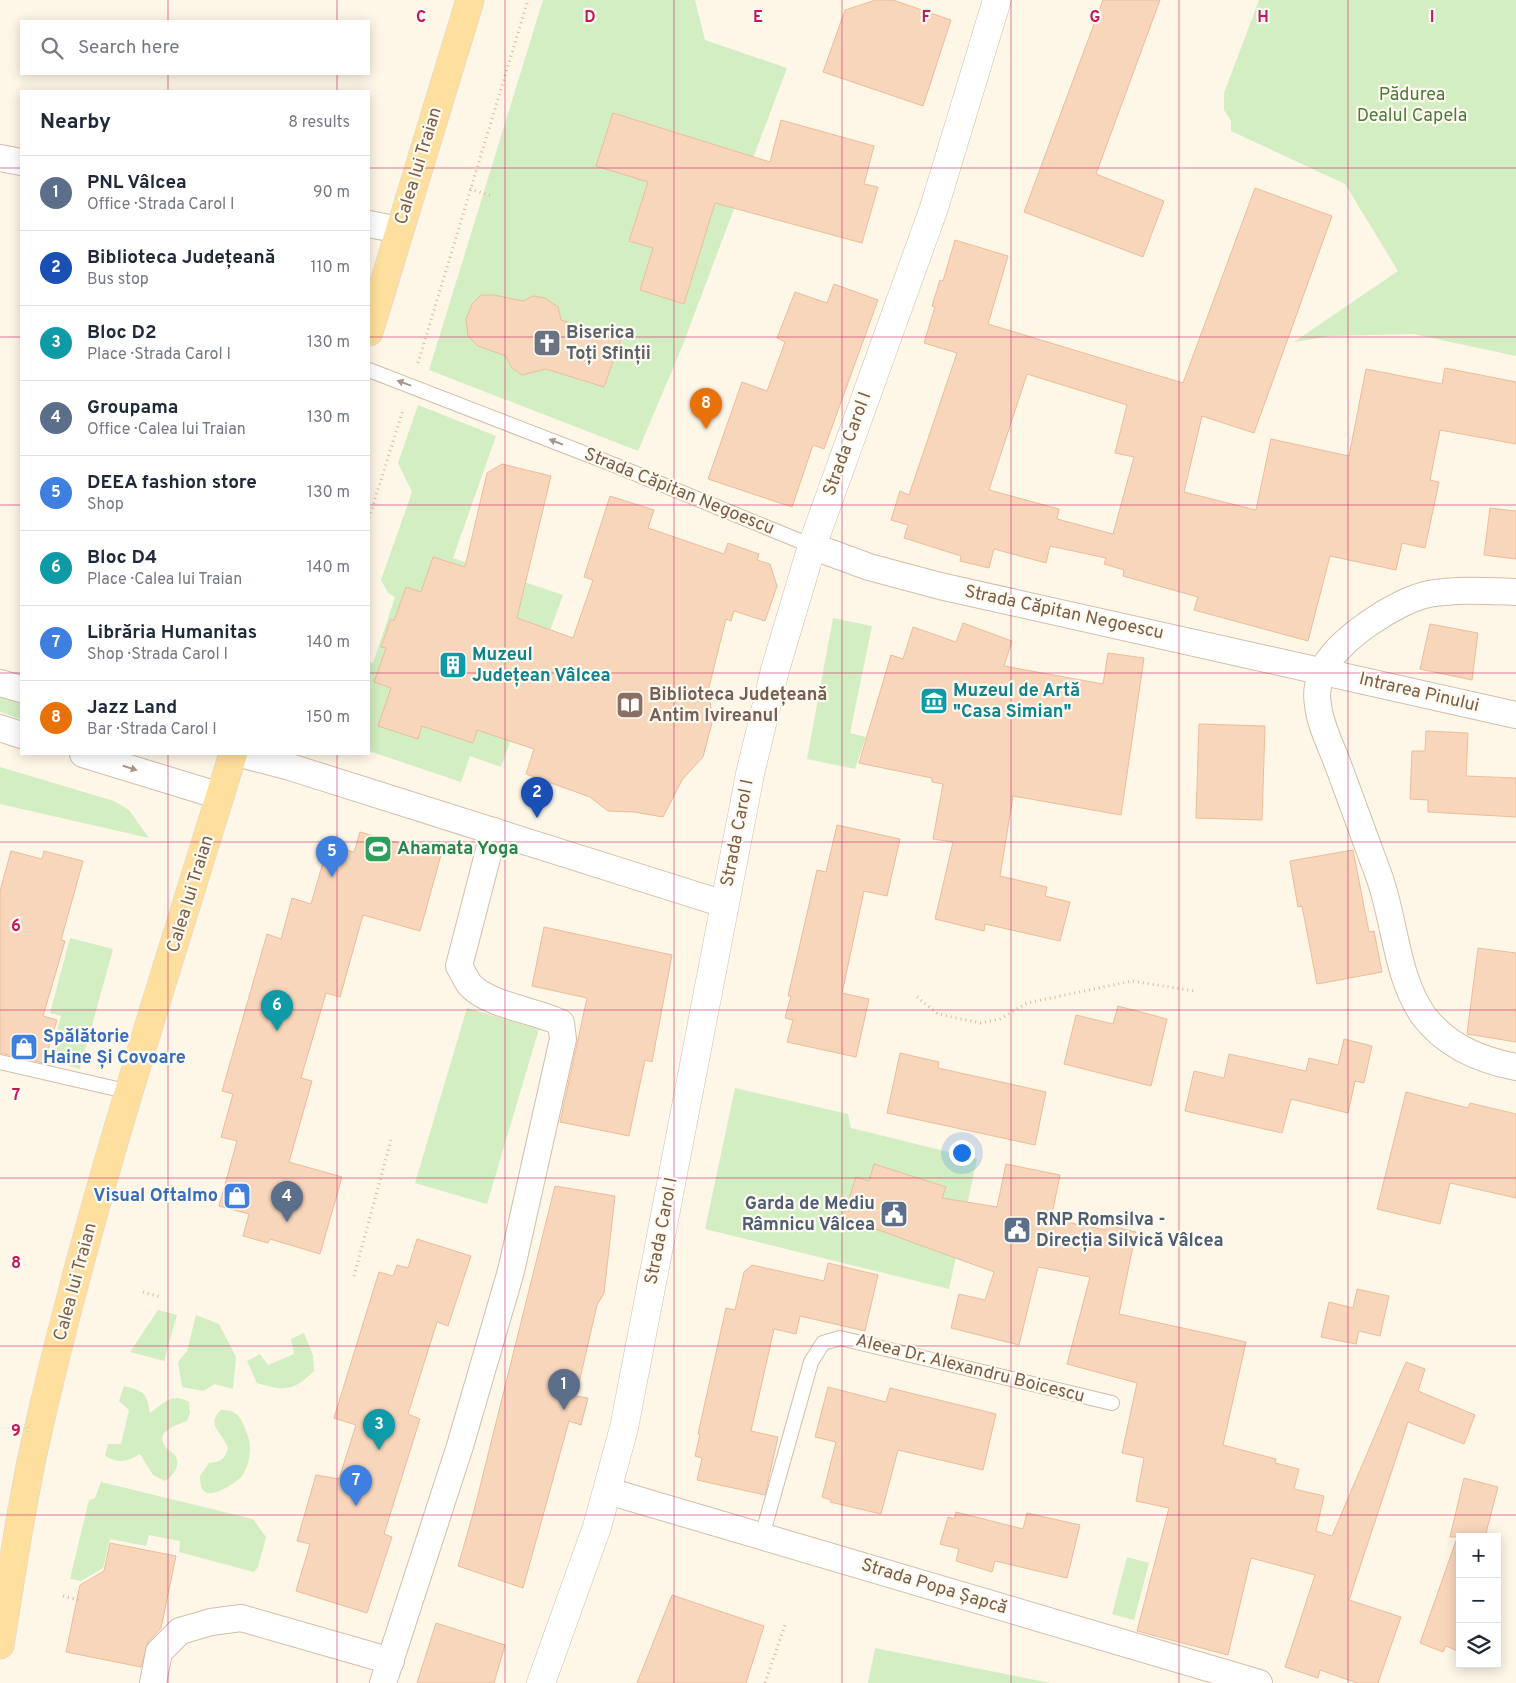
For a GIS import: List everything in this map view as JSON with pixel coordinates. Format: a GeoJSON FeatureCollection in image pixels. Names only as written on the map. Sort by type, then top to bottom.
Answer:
{"type":"FeatureCollection","features":[{"type":"Feature","properties":{"kind":"main road","name":"Calea lui Traian"},"geometry":{"type":"LineString","coordinates":[[370,329],[470,0]]}},
{"type":"Feature","properties":{"kind":"main road","name":"Calea lui Traian"},"geometry":{"type":"LineString","coordinates":[[0,1645],[20,1518],[35,1446],[74,1286],[130,1092],[233,755]]}},
{"type":"Feature","properties":{"kind":"street","name":"Strada Carol I"},"geometry":{"type":"LineString","coordinates":[[541,1683],[608,1491],[624,1428],[724,904],[763,719],[812,546],[934,208],[997,0]]}},
{"type":"Feature","properties":{"kind":"street"},"geometry":{"type":"LineString","coordinates":[[0,158],[20,162]]}},
{"type":"Feature","properties":{"kind":"street"},"geometry":{"type":"LineString","coordinates":[[370,224],[399,230]]}},
{"type":"Feature","properties":{"kind":"street","name":"Strada Căpitan Negoescu"},"geometry":{"type":"LineString","coordinates":[[812,546],[870,567],[940,586],[1322,670]]}},
{"type":"Feature","properties":{"kind":"street"},"geometry":{"type":"LineString","coordinates":[[1516,592],[1466,590],[1428,594],[1394,607],[1365,625],[1341,647],[1322,670],[1317,688],[1318,706],[1388,903],[1406,984],[1424,1015],[1443,1036],[1464,1051],[1488,1062],[1516,1066]]}},
{"type":"Feature","properties":{"kind":"street","name":"Intrarea Pinului"},"geometry":{"type":"LineString","coordinates":[[1322,670],[1516,715]]}},
{"type":"Feature","properties":{"kind":"street"},"geometry":{"type":"LineString","coordinates":[[0,682],[20,689]]}},
{"type":"Feature","properties":{"kind":"street"},"geometry":{"type":"LineString","coordinates":[[0,728],[20,735]]}},
{"type":"Feature","properties":{"kind":"street"},"geometry":{"type":"LineString","coordinates":[[86,755],[220,796]]}},
{"type":"Feature","properties":{"kind":"street"},"geometry":{"type":"LineString","coordinates":[[244,755],[290,767],[724,904]]}},
{"type":"Feature","properties":{"kind":"street"},"geometry":{"type":"LineString","coordinates":[[153,1683],[159,1652],[180,1631],[211,1622],[241,1618],[387,1672],[460,1446],[511,1271],[563,1039],[561,1022],[544,1014],[488,998],[470,986],[459,966],[494,831]]}},
{"type":"Feature","properties":{"kind":"street","name":"Strada Popa Șapcă"},"geometry":{"type":"LineString","coordinates":[[608,1491],[1259,1683]]}},
{"type":"Feature","properties":{"kind":"lane","name":"Strada Căpitan Negoescu"},"geometry":{"type":"LineString","coordinates":[[370,370],[617,466],[812,546]]}},
{"type":"Feature","properties":{"kind":"lane"},"geometry":{"type":"LineString","coordinates":[[0,1062],[130,1092]]}},
{"type":"Feature","properties":{"kind":"lane","name":"Aleea Dr. Alexandru Boicescu"},"geometry":{"type":"LineString","coordinates":[[762,1536],[811,1362],[823,1343],[840,1338],[1112,1403]]}},
{"type":"Feature","properties":{"kind":"path"},"geometry":{"type":"LineString","coordinates":[[370,515],[528,0]]}},
{"type":"Feature","properties":{"kind":"path"},"geometry":{"type":"LineString","coordinates":[[470,189],[492,196]]}},
{"type":"Feature","properties":{"kind":"path"},"geometry":{"type":"LineString","coordinates":[[917,997],[938,1014],[981,1023],[1000,1019],[1027,1003],[1132,981],[1194,991]]}},
{"type":"Feature","properties":{"kind":"path"},"geometry":{"type":"LineString","coordinates":[[354,1276],[391,1140]]}},
{"type":"Feature","properties":{"kind":"path"},"geometry":{"type":"LineString","coordinates":[[143,1292],[161,1298]]}},
{"type":"Feature","properties":{"kind":"path"},"geometry":{"type":"LineString","coordinates":[[63,1596],[82,1601]]}},
{"type":"Feature","properties":{"kind":"path"},"geometry":{"type":"LineString","coordinates":[[765,1683],[785,1625]]}},
{"type":"Feature","properties":{"kind":"green space"},"geometry":{"type":"Polygon","coordinates":[[[543,0],[695,0],[705,40],[787,68],[682,347],[638,451],[429,370],[543,0]]]}},
{"type":"Feature","properties":{"kind":"green space","name":"Pădurea Dealul Capela"},"geometry":{"type":"Polygon","coordinates":[[[1259,0],[1516,0],[1516,356],[1413,334],[1331,336],[1294,342],[1398,271],[1345,184],[1231,131],[1231,121],[1224,110],[1224,93],[1259,0]]]}},
{"type":"Feature","properties":{"kind":"green space"},"geometry":{"type":"Polygon","coordinates":[[[418,405],[496,436],[453,558],[563,595],[501,767],[470,756],[461,782],[370,751],[370,662],[373,663],[395,597],[388,593],[381,580],[412,492],[398,463],[418,405]]]}},
{"type":"Feature","properties":{"kind":"green space"},"geometry":{"type":"Polygon","coordinates":[[[833,618],[872,626],[850,733],[866,737],[855,769],[807,759],[833,618]]]}},
{"type":"Feature","properties":{"kind":"green space"},"geometry":{"type":"Polygon","coordinates":[[[0,697],[20,703],[20,719],[0,712],[0,697]]]}},
{"type":"Feature","properties":{"kind":"green space"},"geometry":{"type":"Polygon","coordinates":[[[0,767],[114,801],[129,810],[149,838],[0,804],[0,767]]]}},
{"type":"Feature","properties":{"kind":"green space"},"geometry":{"type":"Polygon","coordinates":[[[70,938],[113,949],[80,1069],[49,1060],[61,1016],[50,1013],[70,938]]]}},
{"type":"Feature","properties":{"kind":"green space"},"geometry":{"type":"Polygon","coordinates":[[[467,1008],[539,1029],[487,1204],[415,1183],[467,1008]]]}},
{"type":"Feature","properties":{"kind":"green space"},"geometry":{"type":"Polygon","coordinates":[[[735,1088],[848,1114],[851,1128],[977,1159],[949,1289],[705,1229],[735,1088]]]}},
{"type":"Feature","properties":{"kind":"green space"},"geometry":{"type":"Polygon","coordinates":[[[158,1310],[177,1315],[164,1361],[130,1352],[158,1310]]]}},
{"type":"Feature","properties":{"kind":"green space"},"geometry":{"type":"Polygon","coordinates":[[[196,1315],[219,1324],[236,1357],[233,1389],[215,1384],[203,1391],[182,1387],[178,1362],[187,1351],[196,1315]]]}},
{"type":"Feature","properties":{"kind":"green space"},"geometry":{"type":"Polygon","coordinates":[[[304,1333],[313,1355],[314,1371],[300,1383],[288,1388],[257,1383],[247,1361],[260,1354],[268,1365],[294,1354],[291,1339],[304,1333]]]}},
{"type":"Feature","properties":{"kind":"green space"},"geometry":{"type":"Polygon","coordinates":[[[124,1386],[140,1391],[146,1397],[150,1413],[164,1402],[173,1398],[189,1402],[190,1413],[187,1421],[168,1429],[163,1436],[165,1446],[174,1454],[177,1461],[174,1473],[165,1481],[153,1475],[140,1454],[123,1461],[105,1456],[108,1444],[121,1444],[129,1410],[119,1401],[124,1386]]]}},
{"type":"Feature","properties":{"kind":"green space"},"geometry":{"type":"Polygon","coordinates":[[[221,1410],[233,1412],[240,1418],[249,1438],[250,1454],[247,1466],[241,1477],[218,1492],[208,1493],[202,1488],[200,1476],[209,1463],[224,1458],[228,1448],[215,1425],[217,1415],[221,1410]]]}},
{"type":"Feature","properties":{"kind":"green space"},"geometry":{"type":"Polygon","coordinates":[[[101,1482],[253,1519],[266,1537],[258,1567],[254,1572],[179,1552],[180,1541],[149,1535],[146,1546],[110,1539],[103,1568],[81,1581],[70,1579],[89,1500],[95,1498],[101,1482]]]}},
{"type":"Feature","properties":{"kind":"green space"},"geometry":{"type":"Polygon","coordinates":[[[1127,1557],[1149,1563],[1134,1620],[1112,1614],[1127,1557]]]}},
{"type":"Feature","properties":{"kind":"green space"},"geometry":{"type":"Polygon","coordinates":[[[875,1648],[1050,1683],[868,1683],[875,1648]]]}},
{"type":"Feature","properties":{"kind":"building"},"geometry":{"type":"Polygon","coordinates":[[[876,0],[893,0],[951,20],[923,106],[823,72],[845,10],[876,0]]]}},
{"type":"Feature","properties":{"kind":"building"},"geometry":{"type":"Polygon","coordinates":[[[1103,0],[1160,0],[1096,174],[1164,201],[1143,257],[1024,212],[1103,0]]]}},
{"type":"Feature","properties":{"kind":"building"},"geometry":{"type":"Polygon","coordinates":[[[613,113],[770,162],[781,120],[874,146],[864,184],[878,187],[862,243],[715,203],[684,304],[640,290],[653,248],[629,241],[648,182],[596,166],[613,113]]]}},
{"type":"Feature","properties":{"kind":"building"},"geometry":{"type":"Polygon","coordinates":[[[1255,188],[1332,216],[1254,433],[1202,416],[1184,492],[1256,510],[1271,439],[1349,456],[1366,369],[1442,384],[1445,368],[1516,382],[1516,444],[1440,430],[1430,480],[1439,482],[1425,548],[1402,543],[1396,570],[1330,556],[1308,641],[1194,610],[1198,597],[1123,576],[1124,570],[1104,564],[1106,558],[1050,546],[1046,563],[994,549],[989,568],[960,561],[961,556],[904,538],[908,525],[891,520],[900,491],[909,495],[957,353],[924,343],[935,307],[932,306],[940,280],[943,281],[955,240],[1008,256],[988,324],[1183,383],[1255,188]],[[1027,374],[989,490],[1059,509],[1057,519],[1113,534],[1134,457],[1115,453],[1127,405],[1027,374]]]}},
{"type":"Feature","properties":{"kind":"building"},"geometry":{"type":"Polygon","coordinates":[[[834,284],[878,300],[824,449],[813,445],[792,507],[708,479],[742,382],[767,391],[785,342],[777,338],[795,292],[827,303],[834,284]]]}},
{"type":"Feature","properties":{"kind":"building","name":"Biserica Toți Sfinții"},"geometry":{"type":"Polygon","coordinates":[[[481,295],[494,295],[523,301],[533,296],[545,298],[558,307],[561,320],[621,339],[604,387],[546,369],[522,375],[511,367],[506,356],[478,346],[468,336],[466,319],[472,304],[481,295]]]}},
{"type":"Feature","properties":{"kind":"building"},"geometry":{"type":"Polygon","coordinates":[[[502,464],[551,476],[517,618],[573,638],[593,580],[584,577],[610,496],[654,510],[648,528],[724,554],[728,543],[759,554],[757,560],[770,564],[777,586],[765,621],[734,611],[731,621],[726,619],[708,691],[713,719],[703,757],[682,780],[663,817],[634,812],[608,811],[590,797],[526,774],[534,749],[477,730],[473,743],[422,726],[418,739],[378,726],[391,688],[374,682],[386,648],[381,647],[391,619],[394,621],[406,587],[421,592],[433,557],[465,567],[487,473],[502,464]]]}},
{"type":"Feature","properties":{"kind":"building"},"geometry":{"type":"Polygon","coordinates":[[[1490,508],[1516,511],[1516,559],[1484,555],[1490,508]]]}},
{"type":"Feature","properties":{"kind":"building"},"geometry":{"type":"Polygon","coordinates":[[[963,623],[1012,641],[1004,666],[1103,684],[1108,653],[1144,658],[1121,815],[1013,796],[1000,876],[1047,887],[1045,896],[1070,902],[1060,941],[985,924],[984,931],[935,919],[953,842],[933,839],[943,784],[932,782],[932,778],[859,763],[891,655],[903,659],[913,627],[956,642],[963,623]]]}},
{"type":"Feature","properties":{"kind":"building"},"geometry":{"type":"Polygon","coordinates":[[[1430,624],[1478,633],[1472,680],[1420,669],[1430,624]]]}},
{"type":"Feature","properties":{"kind":"building"},"geometry":{"type":"Polygon","coordinates":[[[1199,724],[1265,726],[1262,820],[1196,818],[1199,724]]]}},
{"type":"Feature","properties":{"kind":"building"},"geometry":{"type":"Polygon","coordinates":[[[1426,731],[1468,733],[1466,776],[1516,778],[1516,817],[1428,812],[1428,800],[1410,799],[1412,751],[1425,751],[1426,731]]]}},
{"type":"Feature","properties":{"kind":"building"},"geometry":{"type":"Polygon","coordinates":[[[837,825],[900,839],[887,896],[864,891],[842,993],[869,999],[856,1057],[787,1042],[793,1020],[785,1018],[791,996],[788,996],[817,870],[826,872],[837,825]]]}},
{"type":"Feature","properties":{"kind":"building"},"geometry":{"type":"Polygon","coordinates":[[[360,832],[441,855],[420,931],[363,915],[340,997],[326,993],[301,1078],[312,1081],[289,1162],[342,1177],[320,1254],[270,1239],[268,1243],[243,1236],[249,1214],[219,1206],[237,1141],[221,1137],[233,1094],[222,1091],[267,934],[281,939],[292,898],[311,904],[328,845],[354,852],[360,832]]]}},
{"type":"Feature","properties":{"kind":"building"},"geometry":{"type":"Polygon","coordinates":[[[1353,850],[1369,932],[1374,931],[1382,972],[1317,984],[1302,906],[1298,907],[1290,861],[1353,850]]]}},
{"type":"Feature","properties":{"kind":"building"},"geometry":{"type":"Polygon","coordinates":[[[11,851],[42,859],[44,851],[83,861],[61,940],[65,941],[43,1016],[57,1020],[44,1063],[0,1053],[0,891],[11,851]]]}},
{"type":"Feature","properties":{"kind":"building"},"geometry":{"type":"Polygon","coordinates":[[[544,927],[672,955],[652,1062],[645,1060],[629,1136],[560,1122],[587,998],[532,986],[544,927]]]}},
{"type":"Feature","properties":{"kind":"building"},"geometry":{"type":"Polygon","coordinates":[[[1478,948],[1516,953],[1516,1042],[1467,1034],[1478,948]]]}},
{"type":"Feature","properties":{"kind":"building"},"geometry":{"type":"Polygon","coordinates":[[[1118,1006],[1167,1019],[1151,1086],[1064,1064],[1076,1015],[1113,1024],[1118,1006]]]}},
{"type":"Feature","properties":{"kind":"building"},"geometry":{"type":"Polygon","coordinates":[[[1344,1039],[1372,1046],[1364,1083],[1355,1081],[1348,1113],[1291,1099],[1282,1133],[1185,1111],[1194,1071],[1224,1078],[1229,1054],[1306,1071],[1309,1058],[1338,1065],[1344,1039]]]}},
{"type":"Feature","properties":{"kind":"building"},"geometry":{"type":"Polygon","coordinates":[[[900,1053],[939,1062],[938,1068],[1046,1092],[1035,1145],[887,1113],[900,1053]]]}},
{"type":"Feature","properties":{"kind":"building"},"geometry":{"type":"Polygon","coordinates":[[[1406,1092],[1468,1108],[1470,1103],[1516,1114],[1516,1198],[1450,1183],[1440,1224],[1377,1209],[1406,1092]]]}},
{"type":"Feature","properties":{"kind":"building"},"geometry":{"type":"Polygon","coordinates":[[[874,1164],[946,1187],[942,1198],[997,1207],[1006,1164],[1060,1175],[1051,1219],[1106,1230],[1107,1225],[1136,1232],[1119,1314],[1246,1342],[1223,1445],[1276,1459],[1275,1463],[1299,1469],[1294,1489],[1324,1496],[1316,1531],[1332,1536],[1406,1362],[1425,1369],[1418,1391],[1475,1415],[1464,1444],[1408,1422],[1349,1600],[1401,1617],[1378,1683],[1357,1683],[1320,1670],[1318,1678],[1285,1667],[1315,1575],[1251,1558],[1228,1655],[1137,1631],[1169,1508],[1136,1501],[1144,1458],[1122,1453],[1137,1383],[1067,1364],[1090,1277],[1038,1267],[1019,1345],[951,1328],[959,1294],[985,1300],[994,1272],[843,1217],[856,1177],[869,1181],[874,1164]]]}},
{"type":"Feature","properties":{"kind":"building"},"geometry":{"type":"Polygon","coordinates":[[[555,1186],[615,1196],[604,1293],[597,1305],[576,1396],[588,1398],[581,1425],[569,1421],[523,1588],[458,1566],[475,1507],[555,1186]]]}},
{"type":"Feature","properties":{"kind":"building"},"geometry":{"type":"Polygon","coordinates":[[[417,1239],[471,1256],[448,1326],[437,1322],[408,1414],[420,1419],[384,1534],[392,1537],[367,1613],[296,1591],[310,1544],[297,1541],[316,1475],[339,1479],[356,1425],[334,1418],[379,1272],[393,1276],[397,1265],[408,1268],[417,1239]]]}},
{"type":"Feature","properties":{"kind":"building"},"geometry":{"type":"Polygon","coordinates":[[[828,1263],[878,1275],[865,1331],[800,1316],[796,1334],[774,1329],[751,1431],[778,1437],[765,1495],[697,1480],[702,1458],[695,1456],[700,1434],[698,1434],[726,1308],[735,1310],[744,1272],[752,1265],[824,1281],[828,1263]]]}},
{"type":"Feature","properties":{"kind":"building"},"geometry":{"type":"Polygon","coordinates":[[[1357,1289],[1389,1296],[1380,1336],[1359,1331],[1356,1344],[1321,1337],[1329,1302],[1353,1308],[1357,1289]]]}},
{"type":"Feature","properties":{"kind":"building"},"geometry":{"type":"Polygon","coordinates":[[[828,1387],[886,1402],[890,1388],[996,1414],[983,1470],[898,1450],[881,1514],[830,1502],[831,1500],[822,1497],[836,1442],[815,1437],[828,1387]]]}},
{"type":"Feature","properties":{"kind":"building"},"geometry":{"type":"Polygon","coordinates":[[[1464,1478],[1498,1487],[1486,1533],[1456,1533],[1456,1537],[1450,1537],[1464,1478]]]}},
{"type":"Feature","properties":{"kind":"building"},"geometry":{"type":"Polygon","coordinates":[[[956,1512],[1023,1529],[1027,1513],[1080,1525],[1067,1578],[995,1561],[992,1572],[956,1561],[959,1549],[940,1544],[948,1517],[954,1519],[956,1512]]]}},
{"type":"Feature","properties":{"kind":"building"},"geometry":{"type":"Polygon","coordinates":[[[1456,1541],[1456,1650],[1446,1646],[1443,1652],[1420,1643],[1456,1541]]]}},
{"type":"Feature","properties":{"kind":"building"},"geometry":{"type":"Polygon","coordinates":[[[110,1543],[176,1556],[161,1628],[148,1642],[141,1667],[66,1652],[80,1585],[104,1571],[110,1543]]]}},
{"type":"Feature","properties":{"kind":"building"},"geometry":{"type":"Polygon","coordinates":[[[672,1595],[764,1626],[746,1683],[637,1683],[672,1595]]]}},
{"type":"Feature","properties":{"kind":"building"},"geometry":{"type":"Polygon","coordinates":[[[436,1623],[505,1645],[494,1683],[417,1683],[436,1623]]]}},
{"type":"Feature","properties":{"kind":"place","name":"Biserica Toți Sfinții"},"geometry":{"type":"Point","coordinates":[547,343]}},
{"type":"Feature","properties":{"kind":"place","name":"Jazz Land"},"geometry":{"type":"Point","coordinates":[706,429]}},
{"type":"Feature","properties":{"kind":"place","name":"Muzeul Județean Vâlcea"},"geometry":{"type":"Point","coordinates":[453,665]}},
{"type":"Feature","properties":{"kind":"place","name":"Muzeul de Artă \"Casa Simian\""},"geometry":{"type":"Point","coordinates":[934,701]}},
{"type":"Feature","properties":{"kind":"place","name":"Biblioteca Județeană Antim Ivireanul"},"geometry":{"type":"Point","coordinates":[630,705]}},
{"type":"Feature","properties":{"kind":"place","name":"Biblioteca Județeană"},"geometry":{"type":"Point","coordinates":[537,818]}},
{"type":"Feature","properties":{"kind":"place","name":"Ahamata Yoga"},"geometry":{"type":"Point","coordinates":[378,849]}},
{"type":"Feature","properties":{"kind":"place","name":"DEEA fashion store"},"geometry":{"type":"Point","coordinates":[332,877]}},
{"type":"Feature","properties":{"kind":"place","name":"Bloc D4"},"geometry":{"type":"Point","coordinates":[277,1031]}},
{"type":"Feature","properties":{"kind":"place","name":"Spălătorie Haine Și Covoare"},"geometry":{"type":"Point","coordinates":[24,1047]}},
{"type":"Feature","properties":{"kind":"place","name":"Visual Oftalmo"},"geometry":{"type":"Point","coordinates":[237,1196]}},
{"type":"Feature","properties":{"kind":"place","name":"Garda de Mediu Râmnicu Vâlcea"},"geometry":{"type":"Point","coordinates":[894,1214]}},
{"type":"Feature","properties":{"kind":"place","name":"Groupama"},"geometry":{"type":"Point","coordinates":[287,1222]}},
{"type":"Feature","properties":{"kind":"place","name":"RNP Romsilva - Direcția Silvică Vâlcea"},"geometry":{"type":"Point","coordinates":[1017,1230]}},
{"type":"Feature","properties":{"kind":"place","name":"PNL Vâlcea"},"geometry":{"type":"Point","coordinates":[564,1410]}},
{"type":"Feature","properties":{"kind":"place","name":"Bloc D2"},"geometry":{"type":"Point","coordinates":[379,1450]}},
{"type":"Feature","properties":{"kind":"place","name":"Librăria Humanitas"},"geometry":{"type":"Point","coordinates":[356,1506]}}]}
